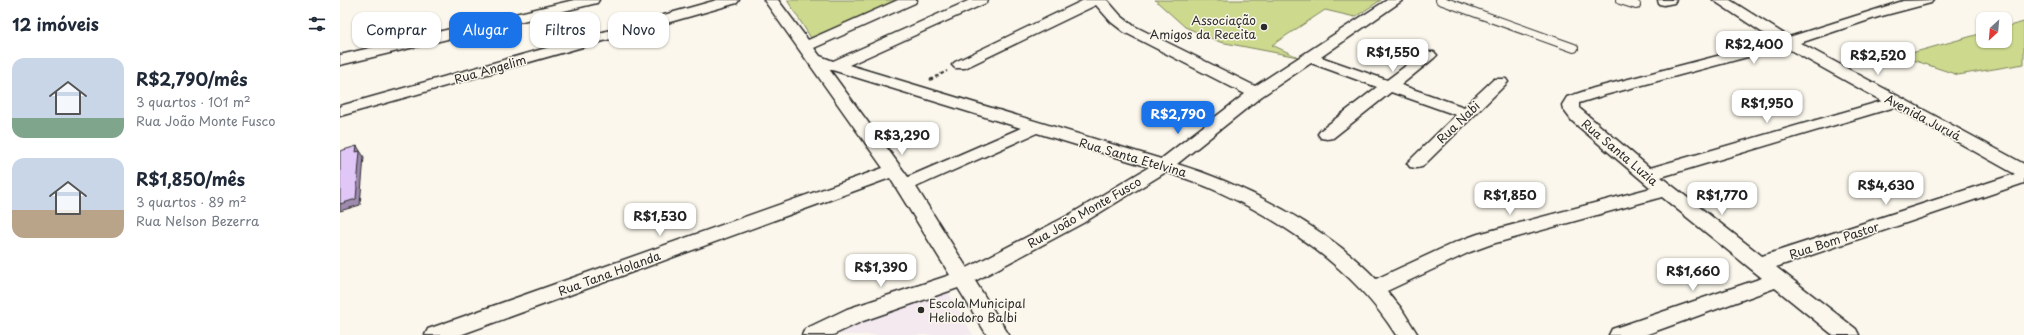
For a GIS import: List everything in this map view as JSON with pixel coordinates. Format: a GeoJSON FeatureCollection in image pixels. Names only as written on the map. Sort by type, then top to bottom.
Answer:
{"type":"FeatureCollection","features":[{"type":"Feature","properties":{"kind":"street"},"geometry":{"type":"LineString","coordinates":[[340,60],[592,0]]}},
{"type":"Feature","properties":{"kind":"street","name":"Rua Angelim"},"geometry":{"type":"LineString","coordinates":[[340,111],[732,0]]}},
{"type":"Feature","properties":{"kind":"street"},"geometry":{"type":"LineString","coordinates":[[771,0],[899,178],[964,278],[998,335]]}},
{"type":"Feature","properties":{"kind":"street"},"geometry":{"type":"LineString","coordinates":[[808,53],[910,0]]}},
{"type":"Feature","properties":{"kind":"street"},"geometry":{"type":"LineString","coordinates":[[836,66],[981,0]]}},
{"type":"Feature","properties":{"kind":"street"},"geometry":{"type":"LineString","coordinates":[[960,65],[1095,0]]}},
{"type":"Feature","properties":{"kind":"street"},"geometry":{"type":"LineString","coordinates":[[1099,0],[1116,19],[1129,29],[1166,49],[1256,93]]}},
{"type":"Feature","properties":{"kind":"street","name":"Rua João Monte Fusco"},"geometry":{"type":"LineString","coordinates":[[814,335],[855,315],[964,278],[1076,219],[1163,166],[1256,93],[1396,0]]}},
{"type":"Feature","properties":{"kind":"street","name":"Avenida Juruá"},"geometry":{"type":"LineString","coordinates":[[1720,0],[1787,42],[2024,171]]}},
{"type":"Feature","properties":{"kind":"street"},"geometry":{"type":"LineString","coordinates":[[1787,42],[1872,13],[1926,0]]}},
{"type":"Feature","properties":{"kind":"street","name":"Rua Santa Luzia"},"geometry":{"type":"LineString","coordinates":[[1787,42],[1617,85],[1573,100],[1570,105],[1571,109],[1578,117],[1665,190],[1848,335]]}},
{"type":"Feature","properties":{"kind":"street","name":"Rua Santa Etelvina"},"geometry":{"type":"LineString","coordinates":[[808,53],[836,66],[909,90],[1202,177],[1262,206],[1308,233],[1350,266],[1385,302],[1407,335]]}},
{"type":"Feature","properties":{"kind":"street"},"geometry":{"type":"LineString","coordinates":[[1327,134],[1429,55]]}},
{"type":"Feature","properties":{"kind":"street"},"geometry":{"type":"LineString","coordinates":[[1310,58],[1468,114]]}},
{"type":"Feature","properties":{"kind":"street","name":"Rua Nabi"},"geometry":{"type":"LineString","coordinates":[[1416,163],[1500,82]]}},
{"type":"Feature","properties":{"kind":"street"},"geometry":{"type":"LineString","coordinates":[[1648,175],[1895,102]]}},
{"type":"Feature","properties":{"kind":"street","name":"Rua Tana Holanda"},"geometry":{"type":"LineString","coordinates":[[436,335],[899,178],[1034,128]]}},
{"type":"Feature","properties":{"kind":"street","name":"Rua Bom Pastor"},"geometry":{"type":"LineString","coordinates":[[1759,265],[2024,176]]}},
{"type":"Feature","properties":{"kind":"street"},"geometry":{"type":"LineString","coordinates":[[1372,289],[1463,247],[1485,239],[1665,190]]}},
{"type":"Feature","properties":{"kind":"street"},"geometry":{"type":"LineString","coordinates":[[1620,335],[1777,280]]}},
{"type":"Feature","properties":{"kind":"lane"},"geometry":{"type":"LineString","coordinates":[[1440,0],[1574,48]]}},
{"type":"Feature","properties":{"kind":"lane"},"geometry":{"type":"LineString","coordinates":[[1620,0],[1636,5]]}},
{"type":"Feature","properties":{"kind":"path"},"geometry":{"type":"LineString","coordinates":[[909,90],[960,65]]}},
{"type":"Feature","properties":{"kind":"shaded area","name":"Escola Municipal Heliodoro Balbi"},"geometry":{"type":"Polygon","coordinates":[[[944,285],[973,335],[823,335],[944,285]]]}},
{"type":"Feature","properties":{"kind":"green space"},"geometry":{"type":"Polygon","coordinates":[[[787,0],[899,0],[811,38],[787,0]]]}},
{"type":"Feature","properties":{"kind":"green space","name":"Associação Amigos da Receita"},"geometry":{"type":"Polygon","coordinates":[[[1155,0],[1381,0],[1355,17],[1325,10],[1272,45],[1298,57],[1220,42],[1185,27],[1155,0]]]}},
{"type":"Feature","properties":{"kind":"green space"},"geometry":{"type":"Polygon","coordinates":[[[2024,22],[2024,64],[1958,75],[1901,56],[1976,35],[1976,48],[2012,48],[2012,25],[2024,22]]]}},
{"type":"Feature","properties":{"kind":"building"},"geometry":{"type":"Polygon","coordinates":[[[357,146],[356,152],[360,151],[356,199],[340,204],[340,151],[357,146]]]}},
{"type":"Feature","properties":{"kind":"place","name":"Associação Amigos da Receita"},"geometry":{"type":"Point","coordinates":[1264,27]}},
{"type":"Feature","properties":{"kind":"place","name":"Escola Municipal Heliodoro Balbi"},"geometry":{"type":"Point","coordinates":[921,310]}}]}
